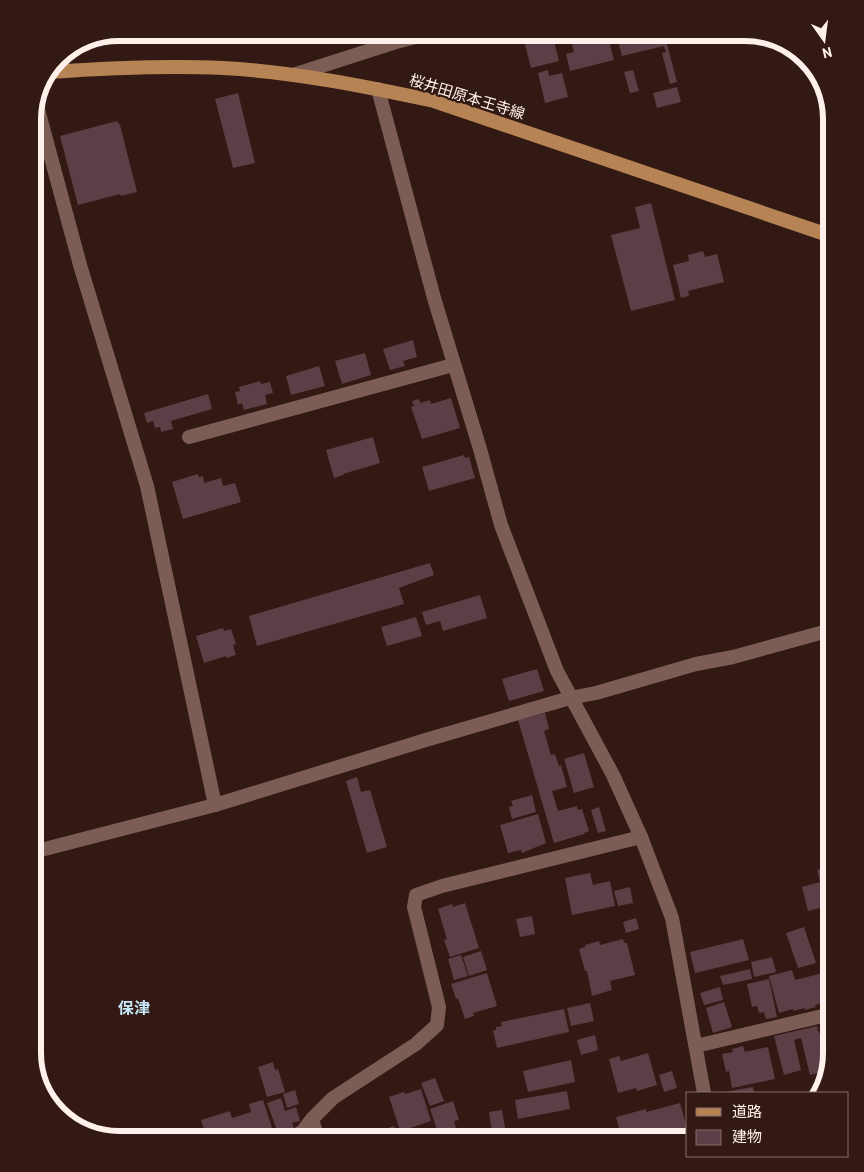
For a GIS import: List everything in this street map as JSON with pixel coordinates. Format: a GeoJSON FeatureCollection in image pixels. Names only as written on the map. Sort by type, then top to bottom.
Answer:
{"type":"FeatureCollection","features":[{"type":"Feature","properties":{"kind":"main road","name":"桜井田原本王寺線"},"geometry":{"type":"LineString","coordinates":[[58,71],[115,67],[223,68],[293,75],[378,89],[434,101],[823,233]]}},
{"type":"Feature","properties":{"kind":"street"},"geometry":{"type":"LineString","coordinates":[[293,75],[383,41]]}},
{"type":"Feature","properties":{"kind":"street"},"geometry":{"type":"LineString","coordinates":[[378,89],[453,365],[480,449],[501,525],[557,671],[613,775],[641,837],[672,918],[704,1092]]}},
{"type":"Feature","properties":{"kind":"street"},"geometry":{"type":"LineString","coordinates":[[41,121],[80,265],[147,486],[215,805]]}},
{"type":"Feature","properties":{"kind":"street"},"geometry":{"type":"LineString","coordinates":[[190,437],[453,365]]}},
{"type":"Feature","properties":{"kind":"street"},"geometry":{"type":"LineString","coordinates":[[41,850],[215,805],[570,698],[596,693],[696,664],[733,657],[823,632]]}},
{"type":"Feature","properties":{"kind":"street"},"geometry":{"type":"LineString","coordinates":[[303,1131],[333,1098],[416,1044],[437,1025],[439,1007],[414,907],[416,895],[442,886],[641,837]]}},
{"type":"Feature","properties":{"kind":"street"},"geometry":{"type":"LineString","coordinates":[[696,1046],[823,1016]]}},
{"type":"Feature","properties":{"kind":"street"},"geometry":{"type":"LineString","coordinates":[[312,1119],[316,1131]]}},
{"type":"Feature","properties":{"kind":"building"},"geometry":{"type":"Polygon","coordinates":[[[524,41],[554,41],[559,61],[531,68],[524,41]]]}},
{"type":"Feature","properties":{"kind":"building"},"geometry":{"type":"Polygon","coordinates":[[[571,41],[609,41],[614,60],[570,71],[566,54],[574,52],[571,41]]]}},
{"type":"Feature","properties":{"kind":"building"},"geometry":{"type":"Polygon","coordinates":[[[618,41],[666,41],[677,82],[670,84],[662,53],[666,52],[664,46],[622,56],[618,41]]]}},
{"type":"Feature","properties":{"kind":"building"},"geometry":{"type":"Polygon","coordinates":[[[548,70],[549,76],[562,73],[568,97],[545,103],[538,73],[548,70]]]}},
{"type":"Feature","properties":{"kind":"building"},"geometry":{"type":"Polygon","coordinates":[[[633,70],[639,91],[630,93],[624,72],[633,70]]]}},
{"type":"Feature","properties":{"kind":"building"},"geometry":{"type":"Polygon","coordinates":[[[677,87],[681,102],[657,108],[653,93],[677,87]]]}},
{"type":"Feature","properties":{"kind":"building"},"geometry":{"type":"Polygon","coordinates":[[[238,93],[255,163],[233,168],[215,99],[238,93]]]}},
{"type":"Feature","properties":{"kind":"building"},"geometry":{"type":"Polygon","coordinates":[[[117,121],[120,125],[137,192],[121,196],[120,194],[78,205],[60,136],[117,121]]]}},
{"type":"Feature","properties":{"kind":"building"},"geometry":{"type":"Polygon","coordinates":[[[651,203],[675,300],[631,311],[611,235],[640,228],[635,207],[651,203]]]}},
{"type":"Feature","properties":{"kind":"building"},"geometry":{"type":"Polygon","coordinates":[[[703,251],[705,257],[717,254],[724,282],[688,291],[689,296],[681,298],[673,265],[689,261],[688,255],[703,251]]]}},
{"type":"Feature","properties":{"kind":"building"},"geometry":{"type":"Polygon","coordinates":[[[413,340],[417,357],[403,361],[405,366],[390,370],[383,349],[413,340]]]}},
{"type":"Feature","properties":{"kind":"building"},"geometry":{"type":"Polygon","coordinates":[[[365,353],[371,375],[342,384],[335,361],[365,353]]]}},
{"type":"Feature","properties":{"kind":"building"},"geometry":{"type":"Polygon","coordinates":[[[319,366],[325,386],[291,395],[286,376],[319,366]]]}},
{"type":"Feature","properties":{"kind":"building"},"geometry":{"type":"Polygon","coordinates":[[[260,381],[261,384],[270,382],[273,393],[265,395],[267,404],[244,410],[242,403],[238,405],[235,392],[240,391],[239,387],[260,381]]]}},
{"type":"Feature","properties":{"kind":"building"},"geometry":{"type":"Polygon","coordinates":[[[208,394],[212,409],[171,421],[173,429],[161,432],[160,427],[155,428],[153,421],[147,423],[144,413],[208,394]]]}},
{"type":"Feature","properties":{"kind":"building"},"geometry":{"type":"Polygon","coordinates":[[[451,398],[460,428],[422,439],[411,407],[414,406],[412,401],[419,399],[420,403],[430,400],[431,404],[451,398]]]}},
{"type":"Feature","properties":{"kind":"building"},"geometry":{"type":"Polygon","coordinates":[[[373,437],[380,463],[334,478],[326,450],[373,437]]]}},
{"type":"Feature","properties":{"kind":"building"},"geometry":{"type":"Polygon","coordinates":[[[464,455],[465,458],[469,457],[475,478],[429,491],[422,467],[464,455]]]}},
{"type":"Feature","properties":{"kind":"building"},"geometry":{"type":"Polygon","coordinates":[[[198,474],[199,477],[203,476],[204,483],[221,478],[223,486],[235,483],[241,502],[183,519],[172,482],[198,474]]]}},
{"type":"Feature","properties":{"kind":"building"},"geometry":{"type":"Polygon","coordinates":[[[430,563],[434,575],[399,588],[404,604],[257,646],[249,616],[430,563]]]}},
{"type":"Feature","properties":{"kind":"building"},"geometry":{"type":"Polygon","coordinates":[[[480,595],[487,618],[443,631],[440,621],[426,625],[422,612],[480,595]]]}},
{"type":"Feature","properties":{"kind":"building"},"geometry":{"type":"Polygon","coordinates":[[[416,617],[422,636],[387,646],[381,627],[416,617]]]}},
{"type":"Feature","properties":{"kind":"building"},"geometry":{"type":"Polygon","coordinates":[[[223,628],[224,631],[231,629],[236,644],[233,645],[236,655],[204,663],[196,636],[223,628]]]}},
{"type":"Feature","properties":{"kind":"building"},"geometry":{"type":"Polygon","coordinates":[[[537,669],[544,691],[509,701],[502,679],[537,669]]]}},
{"type":"Feature","properties":{"kind":"building"},"geometry":{"type":"Polygon","coordinates":[[[545,713],[549,729],[544,731],[551,755],[555,754],[559,766],[561,765],[567,787],[552,791],[558,811],[577,806],[578,810],[582,809],[589,831],[554,843],[518,720],[545,713]]]}},
{"type":"Feature","properties":{"kind":"building"},"geometry":{"type":"Polygon","coordinates":[[[584,753],[594,787],[574,793],[564,759],[584,753]]]}},
{"type":"Feature","properties":{"kind":"building"},"geometry":{"type":"Polygon","coordinates":[[[357,777],[361,792],[370,790],[387,847],[367,853],[346,781],[357,777]]]}},
{"type":"Feature","properties":{"kind":"building"},"geometry":{"type":"Polygon","coordinates":[[[532,795],[536,812],[512,819],[509,807],[513,806],[511,801],[532,795]]]}},
{"type":"Feature","properties":{"kind":"building"},"geometry":{"type":"Polygon","coordinates":[[[599,807],[606,831],[598,833],[591,810],[599,807]]]}},
{"type":"Feature","properties":{"kind":"building"},"geometry":{"type":"Polygon","coordinates":[[[538,814],[546,843],[522,853],[521,850],[508,853],[500,825],[538,814]]]}},
{"type":"Feature","properties":{"kind":"building"},"geometry":{"type":"Polygon","coordinates":[[[823,868],[823,907],[808,911],[802,887],[820,882],[817,870],[823,868]]]}},
{"type":"Feature","properties":{"kind":"building"},"geometry":{"type":"Polygon","coordinates":[[[590,873],[593,885],[610,881],[615,906],[572,915],[565,878],[590,873]]]}},
{"type":"Feature","properties":{"kind":"building"},"geometry":{"type":"Polygon","coordinates":[[[630,887],[633,903],[618,906],[614,891],[630,887]]]}},
{"type":"Feature","properties":{"kind":"building"},"geometry":{"type":"Polygon","coordinates":[[[465,903],[479,948],[450,957],[444,940],[447,939],[438,909],[452,904],[453,907],[465,903]]]}},
{"type":"Feature","properties":{"kind":"building"},"geometry":{"type":"Polygon","coordinates":[[[532,916],[535,934],[520,937],[516,919],[532,916]]]}},
{"type":"Feature","properties":{"kind":"building"},"geometry":{"type":"Polygon","coordinates":[[[636,918],[639,929],[626,933],[623,922],[636,918]]]}},
{"type":"Feature","properties":{"kind":"building"},"geometry":{"type":"Polygon","coordinates":[[[804,927],[816,963],[798,968],[786,933],[804,927]]]}},
{"type":"Feature","properties":{"kind":"building"},"geometry":{"type":"Polygon","coordinates":[[[623,939],[624,943],[627,943],[635,975],[610,981],[612,990],[592,996],[587,971],[585,971],[579,949],[599,941],[600,945],[623,939]]]}},
{"type":"Feature","properties":{"kind":"building"},"geometry":{"type":"Polygon","coordinates":[[[743,939],[749,960],[695,973],[690,952],[743,939]]]}},
{"type":"Feature","properties":{"kind":"building"},"geometry":{"type":"Polygon","coordinates":[[[481,951],[487,970],[469,976],[463,957],[481,951]]]}},
{"type":"Feature","properties":{"kind":"building"},"geometry":{"type":"Polygon","coordinates":[[[461,955],[468,976],[454,980],[448,959],[461,955]]]}},
{"type":"Feature","properties":{"kind":"building"},"geometry":{"type":"Polygon","coordinates":[[[772,957],[776,972],[754,977],[751,962],[772,957]]]}},
{"type":"Feature","properties":{"kind":"building"},"geometry":{"type":"Polygon","coordinates":[[[750,969],[752,979],[723,985],[720,976],[750,969]]]}},
{"type":"Feature","properties":{"kind":"building"},"geometry":{"type":"Polygon","coordinates":[[[792,970],[795,980],[823,973],[823,1003],[805,1010],[805,1008],[793,1011],[793,1009],[779,1013],[769,976],[792,970]]]}},
{"type":"Feature","properties":{"kind":"building"},"geometry":{"type":"Polygon","coordinates":[[[487,973],[497,1006],[473,1013],[474,1016],[465,1019],[451,984],[487,973]]]}},
{"type":"Feature","properties":{"kind":"building"},"geometry":{"type":"Polygon","coordinates":[[[769,979],[777,1017],[766,1019],[764,1012],[759,1013],[757,1006],[752,1007],[747,984],[769,979]]]}},
{"type":"Feature","properties":{"kind":"building"},"geometry":{"type":"Polygon","coordinates":[[[720,987],[723,1000],[704,1005],[700,993],[720,987]]]}},
{"type":"Feature","properties":{"kind":"building"},"geometry":{"type":"Polygon","coordinates":[[[724,1002],[732,1027],[713,1033],[706,1008],[724,1002]]]}},
{"type":"Feature","properties":{"kind":"building"},"geometry":{"type":"Polygon","coordinates":[[[590,1003],[594,1021],[571,1026],[567,1008],[590,1003]]]}},
{"type":"Feature","properties":{"kind":"building"},"geometry":{"type":"Polygon","coordinates":[[[564,1009],[569,1032],[497,1048],[493,1030],[496,1030],[496,1027],[502,1026],[501,1022],[564,1009]]]}},
{"type":"Feature","properties":{"kind":"building"},"geometry":{"type":"Polygon","coordinates":[[[817,1026],[819,1033],[823,1032],[823,1053],[820,1073],[810,1075],[801,1038],[794,1040],[801,1070],[784,1075],[774,1036],[817,1026]]]}},
{"type":"Feature","properties":{"kind":"building"},"geometry":{"type":"Polygon","coordinates":[[[595,1035],[598,1050],[581,1055],[577,1040],[595,1035]]]}},
{"type":"Feature","properties":{"kind":"building"},"geometry":{"type":"Polygon","coordinates":[[[743,1046],[745,1052],[768,1047],[775,1079],[732,1088],[729,1071],[726,1072],[722,1054],[733,1052],[732,1049],[743,1046]]]}},
{"type":"Feature","properties":{"kind":"building"},"geometry":{"type":"Polygon","coordinates":[[[648,1053],[657,1085],[637,1091],[636,1088],[618,1093],[609,1059],[619,1056],[621,1061],[648,1053]]]}},
{"type":"Feature","properties":{"kind":"building"},"geometry":{"type":"Polygon","coordinates":[[[571,1060],[575,1082],[528,1092],[523,1071],[571,1060]]]}},
{"type":"Feature","properties":{"kind":"building"},"geometry":{"type":"Polygon","coordinates":[[[273,1062],[275,1070],[278,1069],[285,1092],[267,1097],[258,1067],[273,1062]]]}},
{"type":"Feature","properties":{"kind":"building"},"geometry":{"type":"Polygon","coordinates":[[[672,1071],[677,1088],[664,1092],[659,1075],[672,1071]]]}},
{"type":"Feature","properties":{"kind":"building"},"geometry":{"type":"Polygon","coordinates":[[[435,1078],[444,1101],[430,1106],[421,1083],[435,1078]]]}},
{"type":"Feature","properties":{"kind":"building"},"geometry":{"type":"Polygon","coordinates":[[[753,1087],[754,1092],[725,1092],[753,1087]]]}},
{"type":"Feature","properties":{"kind":"building"},"geometry":{"type":"Polygon","coordinates":[[[421,1089],[431,1121],[407,1129],[408,1131],[400,1131],[389,1097],[404,1092],[405,1094],[421,1089]]]}},
{"type":"Feature","properties":{"kind":"building"},"geometry":{"type":"Polygon","coordinates":[[[295,1090],[299,1104],[287,1108],[283,1094],[295,1090]]]}},
{"type":"Feature","properties":{"kind":"building"},"geometry":{"type":"Polygon","coordinates":[[[567,1091],[570,1109],[518,1119],[515,1100],[567,1091]]]}},
{"type":"Feature","properties":{"kind":"building"},"geometry":{"type":"Polygon","coordinates":[[[281,1098],[285,1111],[296,1107],[300,1121],[292,1123],[294,1128],[277,1131],[267,1103],[281,1098]]]}},
{"type":"Feature","properties":{"kind":"building"},"geometry":{"type":"Polygon","coordinates":[[[263,1100],[273,1131],[205,1131],[201,1120],[230,1111],[232,1118],[251,1112],[249,1104],[263,1100]]]}},
{"type":"Feature","properties":{"kind":"building"},"geometry":{"type":"Polygon","coordinates":[[[453,1101],[459,1120],[454,1121],[457,1131],[437,1131],[430,1109],[453,1101]]]}},
{"type":"Feature","properties":{"kind":"building"},"geometry":{"type":"Polygon","coordinates":[[[680,1103],[686,1131],[620,1131],[616,1117],[646,1109],[646,1112],[680,1103]]]}},
{"type":"Feature","properties":{"kind":"building"},"geometry":{"type":"Polygon","coordinates":[[[502,1110],[506,1131],[492,1131],[489,1112],[502,1110]]]}},
{"type":"Feature","properties":{"kind":"building"},"geometry":{"type":"Polygon","coordinates":[[[394,1126],[396,1131],[379,1131],[394,1126]]]}},
{"type":"Feature","properties":{"kind":"district","name":"保津"},"geometry":{"type":"Point","coordinates":[134,1008]}}]}
